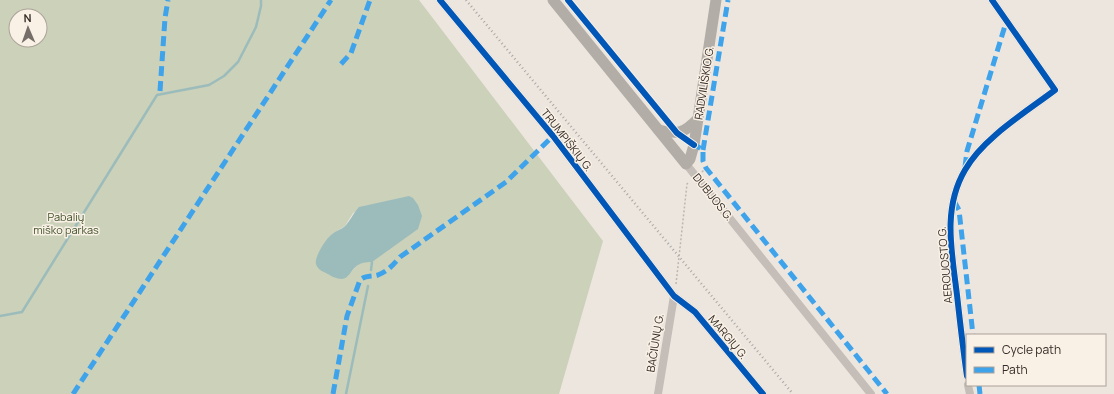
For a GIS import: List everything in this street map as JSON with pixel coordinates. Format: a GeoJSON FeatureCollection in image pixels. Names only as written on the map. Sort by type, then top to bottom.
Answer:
{"type":"FeatureCollection","features":[{"type":"Feature","properties":{"kind":"main road","name":"DUBIJOS G."},"geometry":{"type":"LineString","coordinates":[[553,0],[686,164]]}},
{"type":"Feature","properties":{"kind":"main road","name":"RADVILIŠKIO G."},"geometry":{"type":"LineString","coordinates":[[686,164],[692,155],[716,0]]}},
{"type":"Feature","properties":{"kind":"main road"},"geometry":{"type":"LineString","coordinates":[[659,130],[671,133],[683,132],[698,119]]}},
{"type":"Feature","properties":{"kind":"street","name":"TRUMPIŠKIŲ G."},"geometry":{"type":"LineString","coordinates":[[440,0],[553,136],[674,296]]}},
{"type":"Feature","properties":{"kind":"street","name":"AEROUOSTO G."},"geometry":{"type":"LineString","coordinates":[[966,367],[950,231],[953,199],[965,170],[990,139],[1055,90],[992,0]]}},
{"type":"Feature","properties":{"kind":"street","name":"DUBIJOS G."},"geometry":{"type":"LineString","coordinates":[[686,164],[871,394]]}},
{"type":"Feature","properties":{"kind":"street","name":"BAČIŪNŲ G."},"geometry":{"type":"LineString","coordinates":[[658,394],[674,296]]}},
{"type":"Feature","properties":{"kind":"street","name":"MARGIŲ G."},"geometry":{"type":"LineString","coordinates":[[674,296],[695,312],[762,394]]}},
{"type":"Feature","properties":{"kind":"path"},"geometry":{"type":"LineString","coordinates":[[674,296],[687,184],[706,168]]}},
{"type":"Feature","properties":{"kind":"green space","name":"Pabalių miško parkas"},"geometry":{"type":"Polygon","coordinates":[[[0,0],[419,0],[603,241],[559,394],[0,394],[0,0]],[[377,204],[364,206],[353,213],[345,226],[332,234],[347,277],[358,264],[364,262],[377,204]]]}},
{"type":"Feature","properties":{"kind":"water"},"geometry":{"type":"Polygon","coordinates":[[[409,196],[413,198],[418,205],[422,216],[418,229],[372,262],[365,262],[356,266],[346,278],[335,278],[318,268],[316,264],[317,257],[324,244],[329,237],[346,225],[359,207],[409,196]]]}},
{"type":"Feature","properties":{"kind":"waterway"},"geometry":{"type":"LineString","coordinates":[[0,316],[22,312],[157,95],[209,85],[224,76],[238,62],[256,27],[261,0]]}},
{"type":"Feature","properties":{"kind":"waterway"},"geometry":{"type":"LineString","coordinates":[[371,270],[372,262]]}},
{"type":"Feature","properties":{"kind":"waterway"},"geometry":{"type":"LineString","coordinates":[[346,394],[368,286]]}},
{"type":"Feature","properties":{"kind":"railway"},"geometry":{"type":"LineString","coordinates":[[466,0],[793,394]]}},
{"type":"Feature","properties":{"kind":"marked path"},"geometry":{"type":"LineString","coordinates":[[160,91],[165,18],[168,0]]}},
{"type":"Feature","properties":{"kind":"marked path"},"geometry":{"type":"LineString","coordinates":[[73,394],[331,0]]}},
{"type":"Feature","properties":{"kind":"marked path"},"geometry":{"type":"LineString","coordinates":[[341,64],[351,53],[370,0]]}},
{"type":"Feature","properties":{"kind":"marked path"},"geometry":{"type":"LineString","coordinates":[[703,150],[728,0]]}},
{"type":"Feature","properties":{"kind":"marked path"},"geometry":{"type":"LineString","coordinates":[[965,167],[967,151],[1007,19]]}},
{"type":"Feature","properties":{"kind":"marked path"},"geometry":{"type":"LineString","coordinates":[[333,394],[347,316],[360,280],[364,277],[378,275],[385,272],[400,257],[506,182],[553,136]]}},
{"type":"Feature","properties":{"kind":"marked path"},"geometry":{"type":"LineString","coordinates":[[692,143],[703,150],[703,161],[706,168],[887,394]]}},
{"type":"Feature","properties":{"kind":"marked path"},"geometry":{"type":"LineString","coordinates":[[954,201],[959,210],[973,334]]}},
{"type":"Feature","properties":{"kind":"marked path"},"geometry":{"type":"LineString","coordinates":[[979,386],[980,394]]}},
{"type":"Feature","properties":{"kind":"cycle path"},"geometry":{"type":"LineString","coordinates":[[440,0],[553,136],[674,296],[695,312],[763,394]]}},
{"type":"Feature","properties":{"kind":"cycle path"},"geometry":{"type":"LineString","coordinates":[[568,0],[677,133],[694,145]]}},
{"type":"Feature","properties":{"kind":"cycle path"},"geometry":{"type":"LineString","coordinates":[[966,368],[951,247],[950,231],[953,200],[965,170],[983,147],[1006,126],[1055,90],[992,0]]}}]}
